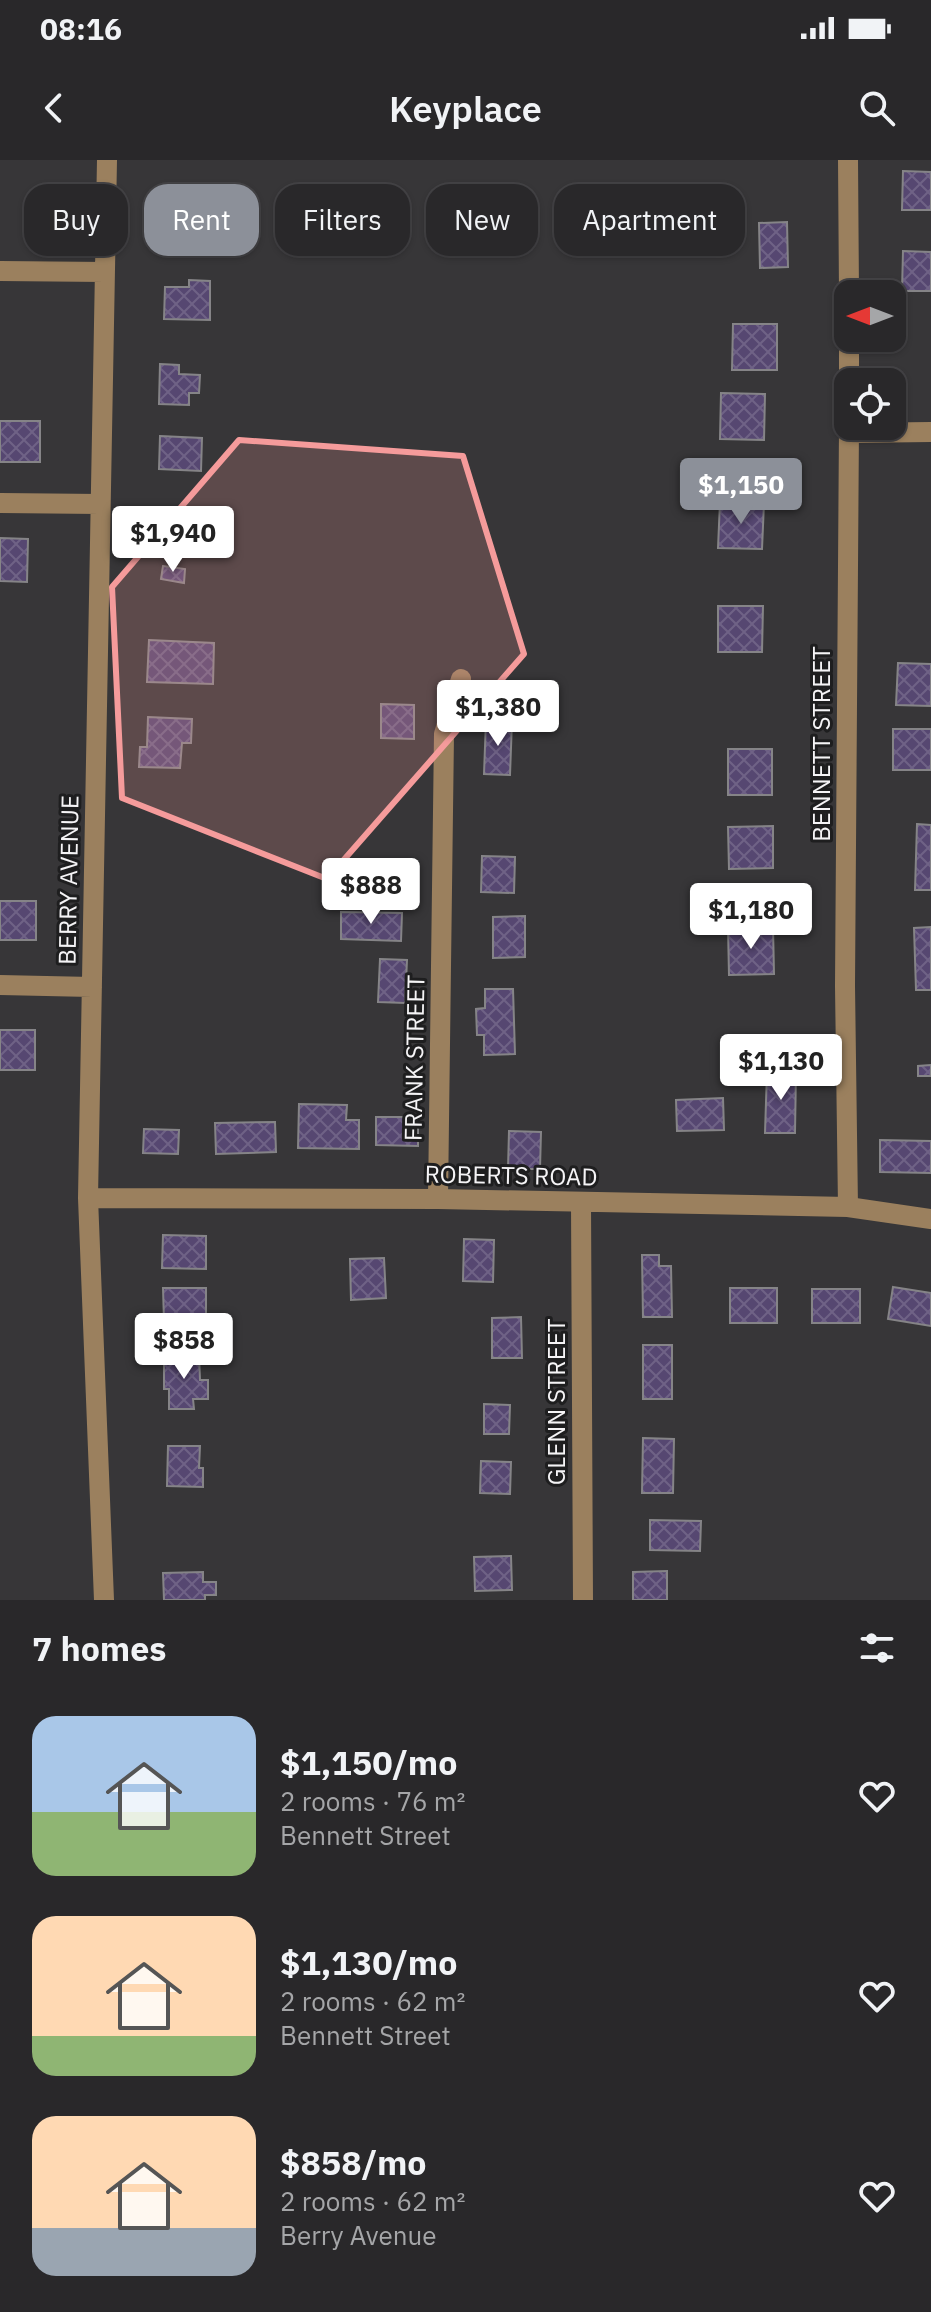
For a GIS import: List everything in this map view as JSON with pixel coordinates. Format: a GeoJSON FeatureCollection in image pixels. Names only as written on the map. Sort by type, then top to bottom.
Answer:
{"type":"FeatureCollection","features":[{"type":"Feature","properties":{"kind":"street","name":"BERRY AVENUE"},"geometry":{"type":"LineString","coordinates":[[104,1600],[88,1198],[107,160]]}},
{"type":"Feature","properties":{"kind":"street"},"geometry":{"type":"LineString","coordinates":[[848,160],[849,280]]}},
{"type":"Feature","properties":{"kind":"street"},"geometry":{"type":"LineString","coordinates":[[0,271],[105,272]]}},
{"type":"Feature","properties":{"kind":"street"},"geometry":{"type":"LineString","coordinates":[[906,431],[931,432]]}},
{"type":"Feature","properties":{"kind":"street","name":"BENNETT STREET"},"geometry":{"type":"LineString","coordinates":[[848,1207],[845,986],[849,440]]}},
{"type":"Feature","properties":{"kind":"street"},"geometry":{"type":"LineString","coordinates":[[0,503],[100,504]]}},
{"type":"Feature","properties":{"kind":"street","name":"FRANK STREET"},"geometry":{"type":"LineString","coordinates":[[438,1199],[444,734],[461,679]]}},
{"type":"Feature","properties":{"kind":"street"},"geometry":{"type":"LineString","coordinates":[[0,985],[92,987]]}},
{"type":"Feature","properties":{"kind":"street","name":"ROBERTS ROAD"},"geometry":{"type":"LineString","coordinates":[[88,1198],[438,1199],[848,1207],[931,1219]]}},
{"type":"Feature","properties":{"kind":"street","name":"GLENN STREET"},"geometry":{"type":"LineString","coordinates":[[581,1203],[583,1600]]}},
{"type":"Feature","properties":{"kind":"highlighted area"},"geometry":{"type":"Polygon","coordinates":[[[239,440],[463,456],[524,654],[327,879],[122,798],[112,587],[239,440]]]}},
{"type":"Feature","properties":{"kind":"building"},"geometry":{"type":"Polygon","coordinates":[[[903,171],[931,172],[931,210],[902,210],[903,171]]]}},
{"type":"Feature","properties":{"kind":"building"},"geometry":{"type":"Polygon","coordinates":[[[787,222],[788,267],[760,268],[759,223],[787,222]]]}},
{"type":"Feature","properties":{"kind":"building"},"geometry":{"type":"Polygon","coordinates":[[[903,251],[931,252],[931,291],[906,291],[906,280],[902,280],[903,251]]]}},
{"type":"Feature","properties":{"kind":"building"},"geometry":{"type":"Polygon","coordinates":[[[189,280],[210,281],[210,320],[164,319],[165,287],[189,287],[189,280]]]}},
{"type":"Feature","properties":{"kind":"building"},"geometry":{"type":"Polygon","coordinates":[[[733,324],[777,324],[777,370],[732,370],[733,324]]]}},
{"type":"Feature","properties":{"kind":"building"},"geometry":{"type":"Polygon","coordinates":[[[160,364],[179,365],[179,374],[200,375],[199,393],[189,393],[189,405],[159,404],[160,364]]]}},
{"type":"Feature","properties":{"kind":"building"},"geometry":{"type":"Polygon","coordinates":[[[721,393],[765,394],[764,440],[720,439],[721,393]]]}},
{"type":"Feature","properties":{"kind":"building"},"geometry":{"type":"Polygon","coordinates":[[[0,421],[40,421],[40,462],[0,462],[0,421]]]}},
{"type":"Feature","properties":{"kind":"building"},"geometry":{"type":"Polygon","coordinates":[[[160,436],[202,438],[201,471],[159,469],[160,436]]]}},
{"type":"Feature","properties":{"kind":"building"},"geometry":{"type":"Polygon","coordinates":[[[722,460],[732,461],[731,476],[721,475],[722,460]]]}},
{"type":"Feature","properties":{"kind":"building"},"geometry":{"type":"Polygon","coordinates":[[[720,502],[764,503],[762,549],[718,548],[720,502]]]}},
{"type":"Feature","properties":{"kind":"building"},"geometry":{"type":"Polygon","coordinates":[[[0,538],[28,539],[27,582],[0,581],[0,538]]]}},
{"type":"Feature","properties":{"kind":"building"},"geometry":{"type":"Polygon","coordinates":[[[163,566],[185,569],[184,583],[161,579],[163,566]]]}},
{"type":"Feature","properties":{"kind":"building"},"geometry":{"type":"Polygon","coordinates":[[[718,606],[763,606],[762,652],[718,652],[718,606]]]}},
{"type":"Feature","properties":{"kind":"building"},"geometry":{"type":"Polygon","coordinates":[[[149,640],[214,643],[213,684],[147,682],[149,640]]]}},
{"type":"Feature","properties":{"kind":"building"},"geometry":{"type":"Polygon","coordinates":[[[898,663],[931,664],[931,706],[896,705],[898,663]]]}},
{"type":"Feature","properties":{"kind":"building"},"geometry":{"type":"Polygon","coordinates":[[[381,704],[414,705],[414,739],[381,738],[381,704]]]}},
{"type":"Feature","properties":{"kind":"building"},"geometry":{"type":"Polygon","coordinates":[[[148,717],[192,719],[191,743],[182,743],[180,768],[139,767],[140,747],[147,747],[148,717]]]}},
{"type":"Feature","properties":{"kind":"building"},"geometry":{"type":"Polygon","coordinates":[[[486,720],[512,721],[510,775],[484,774],[486,720]]]}},
{"type":"Feature","properties":{"kind":"building"},"geometry":{"type":"Polygon","coordinates":[[[893,729],[931,729],[931,770],[893,770],[893,729]]]}},
{"type":"Feature","properties":{"kind":"building"},"geometry":{"type":"Polygon","coordinates":[[[728,749],[772,749],[772,795],[728,795],[728,749]]]}},
{"type":"Feature","properties":{"kind":"building"},"geometry":{"type":"Polygon","coordinates":[[[917,824],[931,825],[931,890],[915,890],[917,824]]]}},
{"type":"Feature","properties":{"kind":"building"},"geometry":{"type":"Polygon","coordinates":[[[773,826],[773,868],[729,869],[728,827],[773,826]]]}},
{"type":"Feature","properties":{"kind":"building"},"geometry":{"type":"Polygon","coordinates":[[[482,856],[515,857],[514,893],[481,892],[482,856]]]}},
{"type":"Feature","properties":{"kind":"building"},"geometry":{"type":"Polygon","coordinates":[[[0,901],[36,901],[36,940],[0,940],[0,901]]]}},
{"type":"Feature","properties":{"kind":"building"},"geometry":{"type":"Polygon","coordinates":[[[341,912],[402,913],[401,941],[341,939],[341,912]]]}},
{"type":"Feature","properties":{"kind":"building"},"geometry":{"type":"Polygon","coordinates":[[[525,916],[525,957],[493,958],[493,917],[525,916]]]}},
{"type":"Feature","properties":{"kind":"building"},"geometry":{"type":"Polygon","coordinates":[[[773,927],[774,974],[729,975],[728,928],[773,927]]]}},
{"type":"Feature","properties":{"kind":"building"},"geometry":{"type":"Polygon","coordinates":[[[931,927],[931,990],[916,990],[914,928],[931,927]]]}},
{"type":"Feature","properties":{"kind":"building"},"geometry":{"type":"Polygon","coordinates":[[[380,959],[407,960],[405,1003],[378,1002],[380,959]]]}},
{"type":"Feature","properties":{"kind":"building"},"geometry":{"type":"Polygon","coordinates":[[[485,989],[513,989],[515,1054],[484,1055],[484,1035],[477,1035],[476,1009],[485,1008],[485,989]]]}},
{"type":"Feature","properties":{"kind":"building"},"geometry":{"type":"Polygon","coordinates":[[[0,1030],[35,1030],[35,1070],[0,1070],[0,1030]]]}},
{"type":"Feature","properties":{"kind":"building"},"geometry":{"type":"Polygon","coordinates":[[[931,1065],[931,1076],[918,1076],[918,1066],[931,1065]]]}},
{"type":"Feature","properties":{"kind":"building"},"geometry":{"type":"Polygon","coordinates":[[[767,1071],[796,1071],[795,1133],[765,1133],[767,1071]]]}},
{"type":"Feature","properties":{"kind":"building"},"geometry":{"type":"Polygon","coordinates":[[[723,1098],[724,1130],[677,1131],[676,1100],[723,1098]]]}},
{"type":"Feature","properties":{"kind":"building"},"geometry":{"type":"Polygon","coordinates":[[[299,1104],[347,1105],[346,1120],[359,1120],[359,1149],[298,1148],[299,1104]]]}},
{"type":"Feature","properties":{"kind":"building"},"geometry":{"type":"Polygon","coordinates":[[[376,1117],[418,1117],[418,1146],[376,1145],[376,1117]]]}},
{"type":"Feature","properties":{"kind":"building"},"geometry":{"type":"Polygon","coordinates":[[[275,1122],[276,1152],[216,1154],[215,1123],[275,1122]]]}},
{"type":"Feature","properties":{"kind":"building"},"geometry":{"type":"Polygon","coordinates":[[[144,1129],[179,1130],[178,1154],[143,1153],[144,1129]]]}},
{"type":"Feature","properties":{"kind":"building"},"geometry":{"type":"Polygon","coordinates":[[[509,1131],[541,1132],[540,1169],[508,1169],[509,1131]]]}},
{"type":"Feature","properties":{"kind":"building"},"geometry":{"type":"Polygon","coordinates":[[[880,1140],[931,1141],[931,1173],[880,1172],[880,1140]]]}},
{"type":"Feature","properties":{"kind":"building"},"geometry":{"type":"Polygon","coordinates":[[[163,1235],[206,1236],[206,1269],[162,1268],[163,1235]]]}},
{"type":"Feature","properties":{"kind":"building"},"geometry":{"type":"Polygon","coordinates":[[[464,1239],[494,1240],[493,1282],[463,1281],[464,1239]]]}},
{"type":"Feature","properties":{"kind":"building"},"geometry":{"type":"Polygon","coordinates":[[[642,1255],[659,1255],[659,1266],[671,1266],[672,1317],[643,1317],[642,1255]]]}},
{"type":"Feature","properties":{"kind":"building"},"geometry":{"type":"Polygon","coordinates":[[[384,1258],[386,1298],[351,1300],[350,1259],[384,1258]]]}},
{"type":"Feature","properties":{"kind":"building"},"geometry":{"type":"Polygon","coordinates":[[[893,1287],[931,1293],[931,1326],[888,1319],[893,1287]]]}},
{"type":"Feature","properties":{"kind":"building"},"geometry":{"type":"Polygon","coordinates":[[[163,1288],[206,1288],[206,1321],[164,1321],[163,1288]]]}},
{"type":"Feature","properties":{"kind":"building"},"geometry":{"type":"Polygon","coordinates":[[[730,1288],[777,1288],[777,1323],[730,1323],[730,1288]]]}},
{"type":"Feature","properties":{"kind":"building"},"geometry":{"type":"Polygon","coordinates":[[[812,1289],[860,1289],[860,1323],[812,1323],[812,1289]]]}},
{"type":"Feature","properties":{"kind":"building"},"geometry":{"type":"Polygon","coordinates":[[[521,1317],[522,1358],[492,1358],[492,1318],[521,1317]]]}},
{"type":"Feature","properties":{"kind":"building"},"geometry":{"type":"Polygon","coordinates":[[[643,1345],[672,1345],[672,1399],[643,1399],[643,1345]]]}},
{"type":"Feature","properties":{"kind":"building"},"geometry":{"type":"Polygon","coordinates":[[[164,1354],[199,1354],[200,1380],[208,1380],[208,1399],[193,1399],[194,1409],[169,1409],[169,1389],[164,1389],[164,1354]]]}},
{"type":"Feature","properties":{"kind":"building"},"geometry":{"type":"Polygon","coordinates":[[[484,1404],[510,1405],[509,1434],[484,1434],[484,1404]]]}},
{"type":"Feature","properties":{"kind":"building"},"geometry":{"type":"Polygon","coordinates":[[[643,1438],[674,1439],[673,1493],[642,1493],[643,1438]]]}},
{"type":"Feature","properties":{"kind":"building"},"geometry":{"type":"Polygon","coordinates":[[[168,1446],[200,1446],[199,1468],[203,1468],[203,1487],[167,1486],[168,1446]]]}},
{"type":"Feature","properties":{"kind":"building"},"geometry":{"type":"Polygon","coordinates":[[[481,1461],[511,1462],[510,1494],[480,1493],[481,1461]]]}},
{"type":"Feature","properties":{"kind":"building"},"geometry":{"type":"Polygon","coordinates":[[[650,1520],[701,1521],[700,1551],[650,1550],[650,1520]]]}},
{"type":"Feature","properties":{"kind":"building"},"geometry":{"type":"Polygon","coordinates":[[[511,1556],[512,1590],[475,1591],[474,1557],[511,1556]]]}},
{"type":"Feature","properties":{"kind":"building"},"geometry":{"type":"Polygon","coordinates":[[[667,1571],[667,1600],[633,1600],[633,1572],[667,1571]]]}},
{"type":"Feature","properties":{"kind":"building"},"geometry":{"type":"Polygon","coordinates":[[[203,1572],[203,1582],[216,1582],[216,1595],[205,1595],[205,1600],[164,1600],[163,1573],[203,1572]]]}}]}
